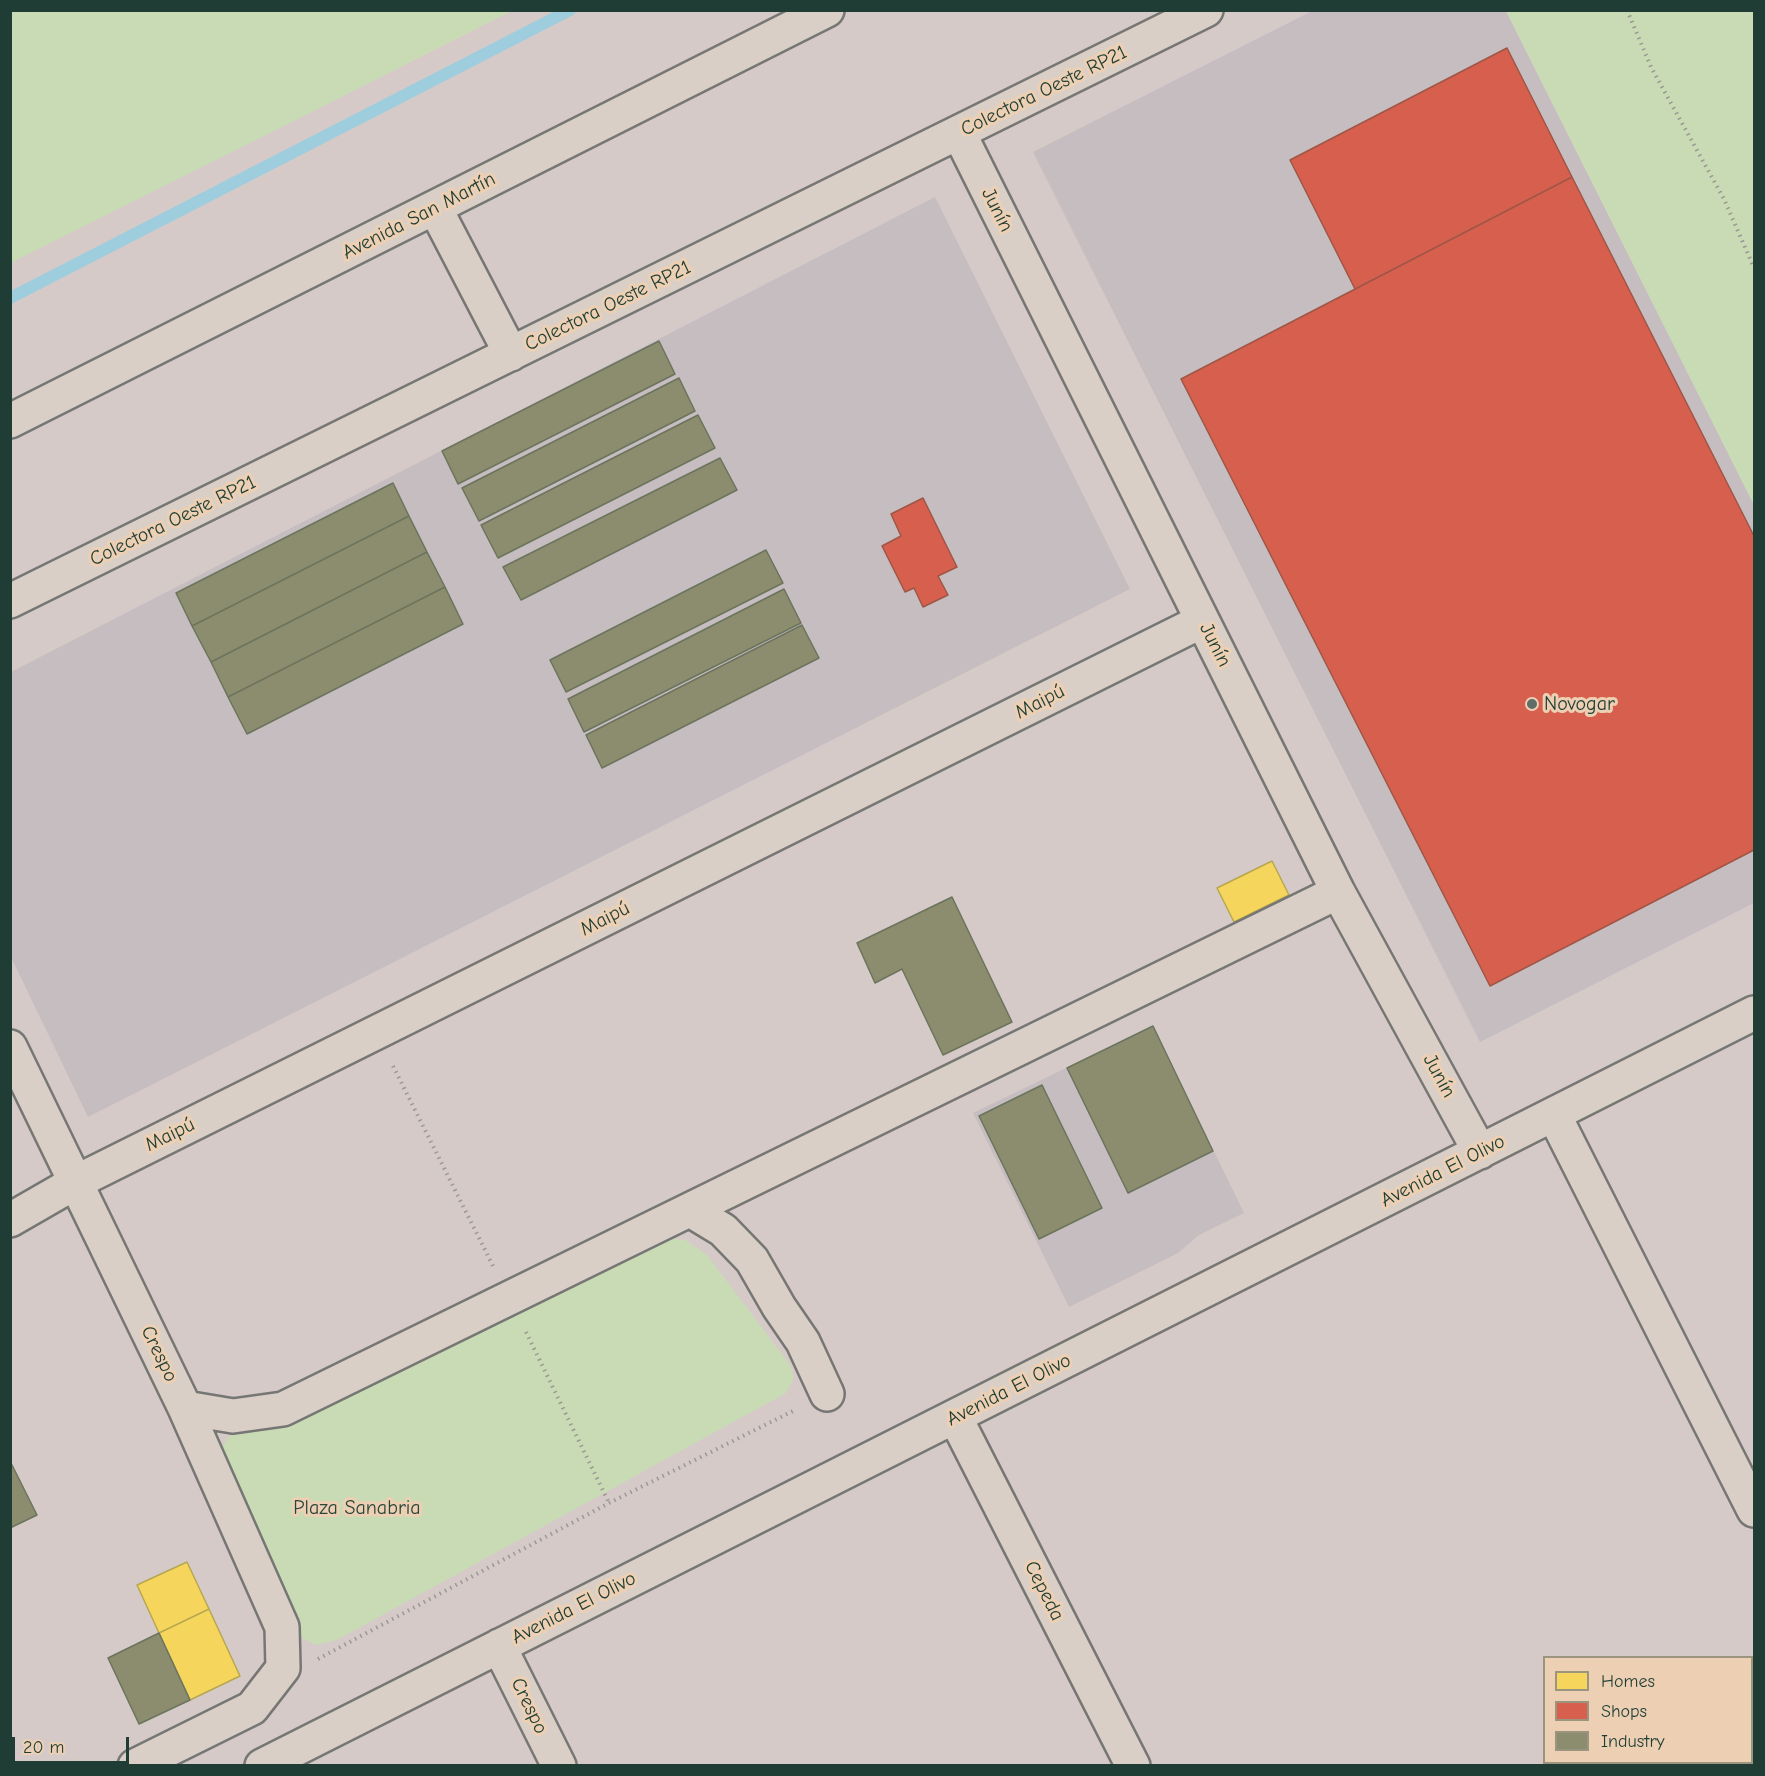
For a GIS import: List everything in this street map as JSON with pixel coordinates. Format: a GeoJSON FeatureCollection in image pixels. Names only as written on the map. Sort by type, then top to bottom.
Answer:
{"type":"FeatureCollection","features":[{"type":"Feature","properties":{"kind":"street","name":"Avenida San Martín"},"geometry":{"type":"LineString","coordinates":[[10,421],[827,10]]}},
{"type":"Feature","properties":{"kind":"street","name":"Colectora Oeste RP21"},"geometry":{"type":"LineString","coordinates":[[10,601],[959,133],[1198,12]]}},
{"type":"Feature","properties":{"kind":"street","name":"Junín"},"geometry":{"type":"LineString","coordinates":[[959,133],[1338,892],[1480,1152]]}},
{"type":"Feature","properties":{"kind":"street"},"geometry":{"type":"LineString","coordinates":[[435,208],[511,354]]}},
{"type":"Feature","properties":{"kind":"street","name":"Maipú"},"geometry":{"type":"LineString","coordinates":[[10,1220],[76,1182],[1202,621]]}},
{"type":"Feature","properties":{"kind":"street"},"geometry":{"type":"LineString","coordinates":[[185,1408],[233,1416],[284,1409],[1338,892]]}},
{"type":"Feature","properties":{"kind":"street","name":"Avenida El Olivo"},"geometry":{"type":"LineString","coordinates":[[262,1766],[1755,1013]]}},
{"type":"Feature","properties":{"kind":"street","name":"Crespo"},"geometry":{"type":"LineString","coordinates":[[10,1047],[185,1408],[282,1628],[283,1668]]}},
{"type":"Feature","properties":{"kind":"street"},"geometry":{"type":"LineString","coordinates":[[1554,1114],[1755,1510]]}},
{"type":"Feature","properties":{"kind":"street"},"geometry":{"type":"LineString","coordinates":[[690,1210],[723,1230],[752,1260],[802,1342],[827,1394]]}},
{"type":"Feature","properties":{"kind":"street","name":"Cepeda"},"geometry":{"type":"LineString","coordinates":[[956,1417],[1133,1766]]}},
{"type":"Feature","properties":{"kind":"street","name":"Crespo"},"geometry":{"type":"LineString","coordinates":[[500,1646],[559,1766]]}},
{"type":"Feature","properties":{"kind":"street"},"geometry":{"type":"LineString","coordinates":[[135,1766],[252,1708],[283,1668]]}},
{"type":"Feature","properties":{"kind":"path"},"geometry":{"type":"LineString","coordinates":[[1628,10],[1651,67],[1724,199],[1755,268]]}},
{"type":"Feature","properties":{"kind":"path"},"geometry":{"type":"LineString","coordinates":[[283,1668],[319,1659],[609,1503],[827,1394]]}},
{"type":"Feature","properties":{"kind":"shaded area","name":"Novogar"},"geometry":{"type":"Polygon","coordinates":[[[1312,11],[1506,11],[1754,505],[1754,903],[1480,1042],[1033,152],[1312,11]]]}},
{"type":"Feature","properties":{"kind":"shaded area"},"geometry":{"type":"Polygon","coordinates":[[[935,197],[1130,589],[88,1117],[11,957],[11,672],[935,197]]]}},
{"type":"Feature","properties":{"kind":"shaded area"},"geometry":{"type":"Polygon","coordinates":[[[1153,1026],[1244,1213],[1199,1235],[1178,1253],[1069,1307],[973,1113],[1153,1026]]]}},
{"type":"Feature","properties":{"kind":"green space"},"geometry":{"type":"Polygon","coordinates":[[[11,10],[512,10],[512,11],[11,263],[11,10]]]}},
{"type":"Feature","properties":{"kind":"green space"},"geometry":{"type":"Polygon","coordinates":[[[1506,11],[1754,11],[1754,505],[1531,61],[1506,11]]]}},
{"type":"Feature","properties":{"kind":"green space","name":"Plaza Sanabria"},"geometry":{"type":"Polygon","coordinates":[[[665,1238],[685,1240],[707,1255],[790,1365],[794,1378],[786,1393],[337,1640],[316,1645],[300,1637],[223,1467],[222,1448],[228,1437],[248,1431],[282,1427],[665,1238]]]}},
{"type":"Feature","properties":{"kind":"building: Homes"},"geometry":{"type":"Polygon","coordinates":[[[1272,861],[1289,895],[1234,922],[1217,888],[1272,861]]]}},
{"type":"Feature","properties":{"kind":"building: Homes"},"geometry":{"type":"Polygon","coordinates":[[[187,1562],[209,1609],[159,1633],[137,1585],[187,1562]]]}},
{"type":"Feature","properties":{"kind":"building: Homes"},"geometry":{"type":"Polygon","coordinates":[[[209,1609],[240,1676],[190,1700],[159,1633],[209,1609]]]}},
{"type":"Feature","properties":{"kind":"building: Shops"},"geometry":{"type":"Polygon","coordinates":[[[1507,48],[1572,177],[1355,289],[1290,160],[1507,48]]]}},
{"type":"Feature","properties":{"kind":"building: Shops","name":"Novogar"},"geometry":{"type":"Polygon","coordinates":[[[1572,177],[1754,536],[1754,850],[1490,986],[1181,379],[1572,177]]]}},
{"type":"Feature","properties":{"kind":"building: Shops"},"geometry":{"type":"Polygon","coordinates":[[[923,498],[957,567],[938,576],[948,595],[923,607],[914,588],[905,592],[882,546],[901,536],[891,514],[923,498]]]}},
{"type":"Feature","properties":{"kind":"building: Industry"},"geometry":{"type":"Polygon","coordinates":[[[659,341],[675,374],[458,484],[442,451],[659,341]]]}},
{"type":"Feature","properties":{"kind":"building: Industry"},"geometry":{"type":"Polygon","coordinates":[[[679,378],[695,411],[479,521],[462,488],[679,378]]]}},
{"type":"Feature","properties":{"kind":"building: Industry"},"geometry":{"type":"Polygon","coordinates":[[[698,415],[715,448],[498,558],[481,525],[698,415]]]}},
{"type":"Feature","properties":{"kind":"building: Industry"},"geometry":{"type":"Polygon","coordinates":[[[720,458],[737,490],[521,600],[503,567],[720,458]]]}},
{"type":"Feature","properties":{"kind":"building: Industry"},"geometry":{"type":"Polygon","coordinates":[[[393,483],[409,516],[192,626],[176,593],[393,483]]]}},
{"type":"Feature","properties":{"kind":"building: Industry"},"geometry":{"type":"Polygon","coordinates":[[[409,516],[427,552],[211,662],[192,626],[409,516]]]}},
{"type":"Feature","properties":{"kind":"building: Industry"},"geometry":{"type":"Polygon","coordinates":[[[766,550],[783,583],[566,692],[550,660],[766,550]]]}},
{"type":"Feature","properties":{"kind":"building: Industry"},"geometry":{"type":"Polygon","coordinates":[[[427,552],[445,587],[228,697],[211,662],[427,552]]]}},
{"type":"Feature","properties":{"kind":"building: Industry"},"geometry":{"type":"Polygon","coordinates":[[[445,587],[463,624],[247,734],[228,697],[445,587]]]}},
{"type":"Feature","properties":{"kind":"building: Industry"},"geometry":{"type":"Polygon","coordinates":[[[784,589],[801,623],[584,732],[568,699],[784,589]]]}},
{"type":"Feature","properties":{"kind":"building: Industry"},"geometry":{"type":"Polygon","coordinates":[[[802,625],[819,658],[602,768],[586,735],[802,625]]]}},
{"type":"Feature","properties":{"kind":"building: Industry"},"geometry":{"type":"Polygon","coordinates":[[[952,897],[1012,1022],[943,1055],[902,969],[875,983],[857,943],[952,897]]]}},
{"type":"Feature","properties":{"kind":"building: Industry"},"geometry":{"type":"Polygon","coordinates":[[[1153,1026],[1213,1151],[1128,1193],[1067,1068],[1153,1026]]]}},
{"type":"Feature","properties":{"kind":"building: Industry"},"geometry":{"type":"Polygon","coordinates":[[[1042,1085],[1102,1208],[1039,1239],[979,1116],[1042,1085]]]}},
{"type":"Feature","properties":{"kind":"building: Industry"},"geometry":{"type":"Polygon","coordinates":[[[10,1461],[37,1515],[10,1528],[10,1461]]]}},
{"type":"Feature","properties":{"kind":"building: Industry"},"geometry":{"type":"Polygon","coordinates":[[[159,1633],[190,1700],[139,1724],[108,1658],[159,1633]]]}},
{"type":"Feature","properties":{"kind":"waterway"},"geometry":{"type":"LineString","coordinates":[[10,298],[570,10]]}},
{"type":"Feature","properties":{"kind":"place","name":"Novogar"},"geometry":{"type":"Point","coordinates":[1532,704]}}]}
